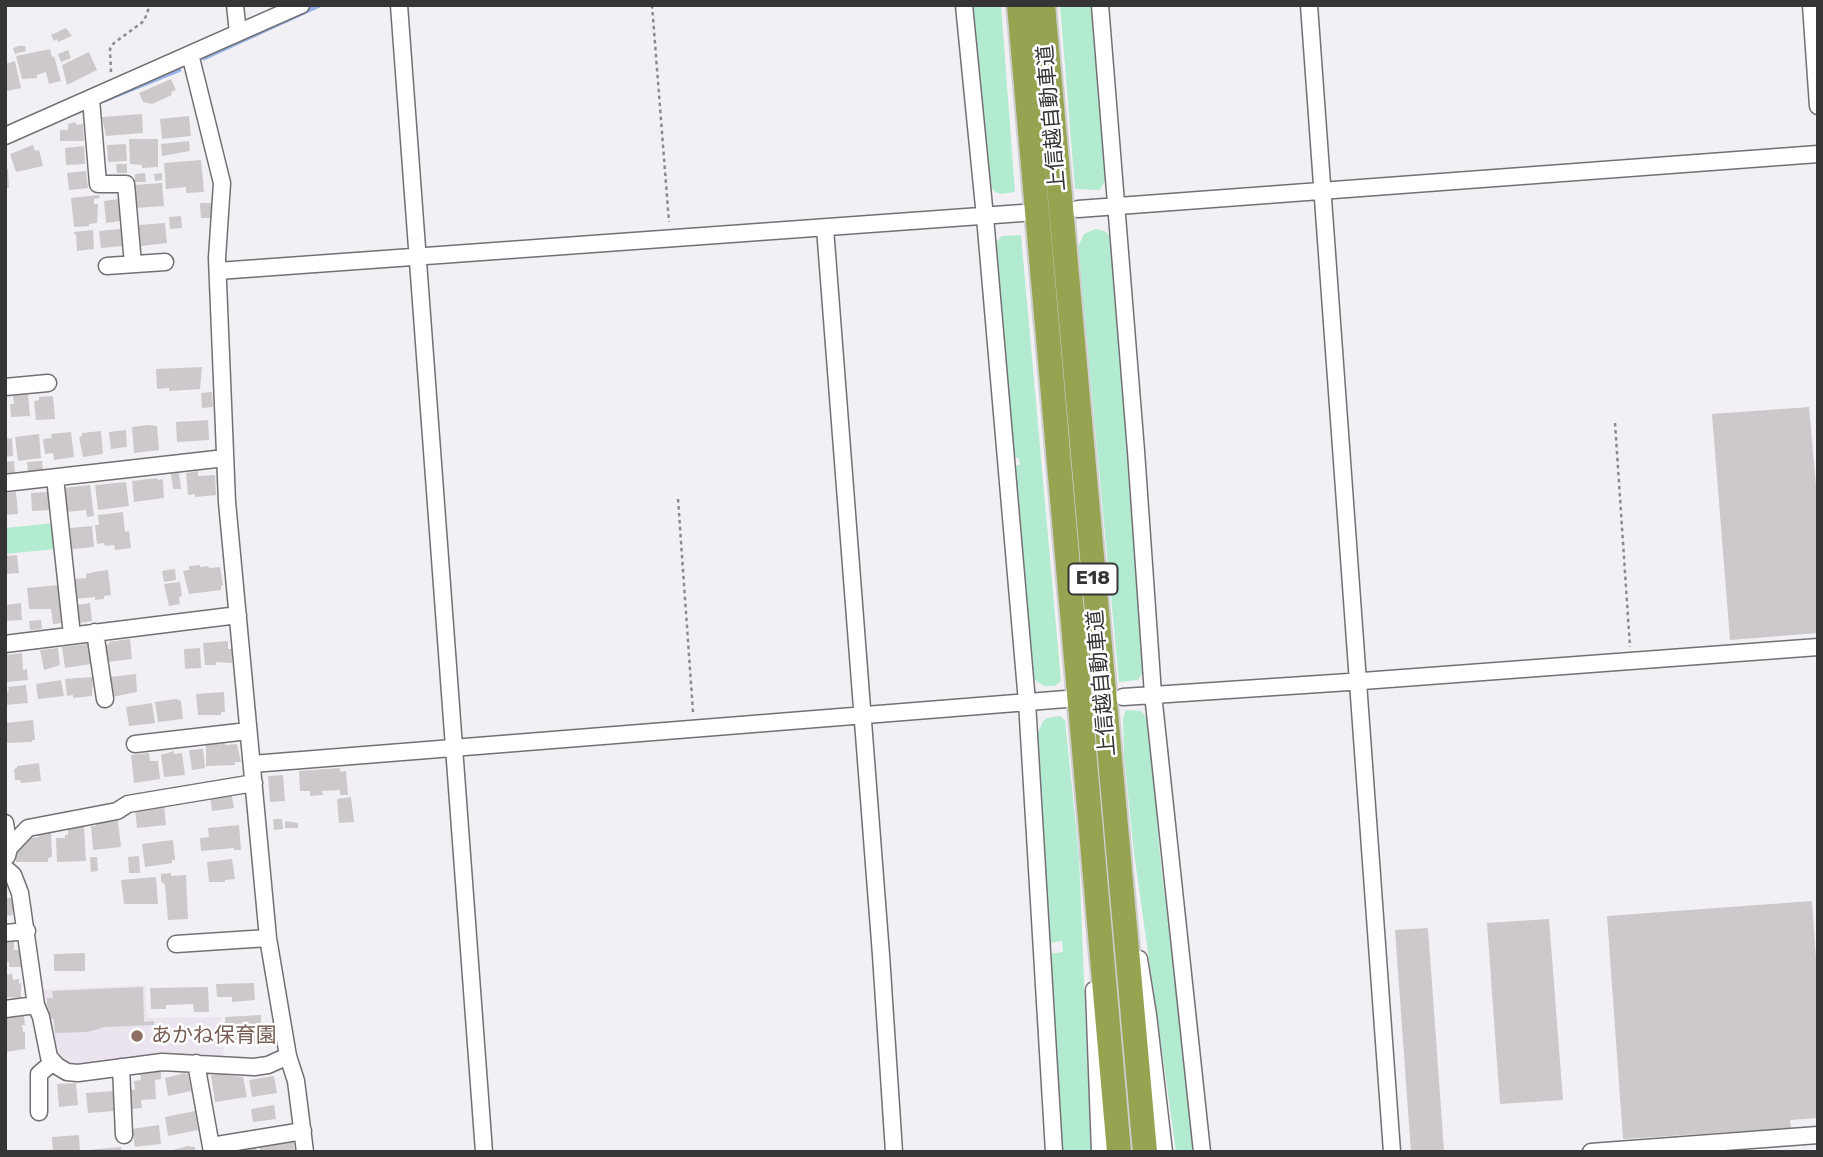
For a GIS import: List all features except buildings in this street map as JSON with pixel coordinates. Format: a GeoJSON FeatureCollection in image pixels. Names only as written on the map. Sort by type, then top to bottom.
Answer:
{"type":"FeatureCollection","features":[{"type":"Feature","properties":{"kind":"highway","name":"上信越自動車道"},"geometry":{"type":"LineString","coordinates":[[1019,5],[1102,820],[1145,1152]]}},
{"type":"Feature","properties":{"kind":"highway","name":"上信越自動車道"},"geometry":{"type":"LineString","coordinates":[[1043,5],[1102,820],[1119,1152]]}},
{"type":"Feature","properties":{"kind":"street"},"geometry":{"type":"LineString","coordinates":[[235,5],[239,33]]}},
{"type":"Feature","properties":{"kind":"street"},"geometry":{"type":"LineString","coordinates":[[5,136],[239,33],[284,9],[301,5]]}},
{"type":"Feature","properties":{"kind":"street"},"geometry":{"type":"LineString","coordinates":[[400,5],[484,1152]]}},
{"type":"Feature","properties":{"kind":"street"},"geometry":{"type":"LineString","coordinates":[[964,5],[1027,702],[1054,1152]]}},
{"type":"Feature","properties":{"kind":"street"},"geometry":{"type":"LineString","coordinates":[[1100,5],[1153,694],[1202,1152]]}},
{"type":"Feature","properties":{"kind":"street"},"geometry":{"type":"LineString","coordinates":[[1309,5],[1392,1152]]}},
{"type":"Feature","properties":{"kind":"street"},"geometry":{"type":"LineString","coordinates":[[1811,5],[1818,106]]}},
{"type":"Feature","properties":{"kind":"street"},"geometry":{"type":"LineString","coordinates":[[190,54],[222,183],[218,271],[225,458],[238,615],[268,938],[288,1056],[296,1081],[305,1152]]}},
{"type":"Feature","properties":{"kind":"street"},"geometry":{"type":"LineString","coordinates":[[91,99],[99,184],[126,184],[133,264]]}},
{"type":"Feature","properties":{"kind":"street"},"geometry":{"type":"LineString","coordinates":[[1078,209],[1818,154]]}},
{"type":"Feature","properties":{"kind":"street"},"geometry":{"type":"LineString","coordinates":[[218,271],[1022,213]]}},
{"type":"Feature","properties":{"kind":"street"},"geometry":{"type":"LineString","coordinates":[[825,228],[894,1152]]}},
{"type":"Feature","properties":{"kind":"street"},"geometry":{"type":"LineString","coordinates":[[107,266],[165,262]]}},
{"type":"Feature","properties":{"kind":"street"},"geometry":{"type":"LineString","coordinates":[[5,387],[48,383]]}},
{"type":"Feature","properties":{"kind":"street"},"geometry":{"type":"LineString","coordinates":[[5,483],[225,458]]}},
{"type":"Feature","properties":{"kind":"street"},"geometry":{"type":"LineString","coordinates":[[55,478],[72,635]]}},
{"type":"Feature","properties":{"kind":"street"},"geometry":{"type":"LineString","coordinates":[[5,644],[238,615]]}},
{"type":"Feature","properties":{"kind":"street"},"geometry":{"type":"LineString","coordinates":[[95,632],[104,699]]}},
{"type":"Feature","properties":{"kind":"street"},"geometry":{"type":"LineString","coordinates":[[1123,696],[1818,647]]}},
{"type":"Feature","properties":{"kind":"street"},"geometry":{"type":"LineString","coordinates":[[252,764],[1066,699]]}},
{"type":"Feature","properties":{"kind":"street"},"geometry":{"type":"LineString","coordinates":[[135,744],[248,731]]}},
{"type":"Feature","properties":{"kind":"street"},"geometry":{"type":"LineString","coordinates":[[7,855],[28,828],[117,811],[128,804],[254,783]]}},
{"type":"Feature","properties":{"kind":"street"},"geometry":{"type":"LineString","coordinates":[[1100,1152],[1102,820]]}},
{"type":"Feature","properties":{"kind":"street"},"geometry":{"type":"LineString","coordinates":[[1102,820],[1148,1015],[1164,1152]]}},
{"type":"Feature","properties":{"kind":"street"},"geometry":{"type":"LineString","coordinates":[[5,822],[7,855]]}},
{"type":"Feature","properties":{"kind":"street"},"geometry":{"type":"LineString","coordinates":[[5,868],[13,875],[20,893],[36,1005],[49,1057],[67,1072],[78,1073],[162,1062],[254,1067],[268,1065],[288,1056]]}},
{"type":"Feature","properties":{"kind":"street"},"geometry":{"type":"LineString","coordinates":[[5,933],[27,931]]}},
{"type":"Feature","properties":{"kind":"street"},"geometry":{"type":"LineString","coordinates":[[176,944],[268,938]]}},
{"type":"Feature","properties":{"kind":"street"},"geometry":{"type":"LineString","coordinates":[[5,1009],[36,1005]]}},
{"type":"Feature","properties":{"kind":"street"},"geometry":{"type":"LineString","coordinates":[[39,1112],[39,1074],[53,1062]]}},
{"type":"Feature","properties":{"kind":"street"},"geometry":{"type":"LineString","coordinates":[[196,1063],[211,1149],[303,1131]]}},
{"type":"Feature","properties":{"kind":"street"},"geometry":{"type":"LineString","coordinates":[[121,1067],[124,1135]]}},
{"type":"Feature","properties":{"kind":"street"},"geometry":{"type":"LineString","coordinates":[[1591,1152],[1817,1140]]}},
{"type":"Feature","properties":{"kind":"path"},"geometry":{"type":"LineString","coordinates":[[111,90],[110,49],[144,21],[150,5]]}},
{"type":"Feature","properties":{"kind":"path"},"geometry":{"type":"LineString","coordinates":[[652,5],[670,240]]}},
{"type":"Feature","properties":{"kind":"path"},"geometry":{"type":"LineString","coordinates":[[1615,423],[1631,661]]}},
{"type":"Feature","properties":{"kind":"path"},"geometry":{"type":"LineString","coordinates":[[678,499],[695,729]]}},
{"type":"Feature","properties":{"kind":"shaded area","name":"あかね保育園"},"geometry":{"type":"Polygon","coordinates":[[[145,985],[147,1018],[221,1017],[224,1058],[75,1066],[65,1062],[54,1052],[43,990],[145,985]]]}},
{"type":"Feature","properties":{"kind":"green space"},"geometry":{"type":"Polygon","coordinates":[[[968,5],[1001,5],[1015,192],[995,192],[986,180],[968,5]]]}},
{"type":"Feature","properties":{"kind":"green space"},"geometry":{"type":"Polygon","coordinates":[[[1060,5],[1094,5],[1107,177],[1100,190],[1075,189],[1060,5]]]}},
{"type":"Feature","properties":{"kind":"green space"},"geometry":{"type":"Polygon","coordinates":[[[1095,229],[1105,231],[1114,241],[1145,670],[1138,680],[1119,682],[1078,247],[1084,234],[1095,229]]]}},
{"type":"Feature","properties":{"kind":"green space"},"geometry":{"type":"Polygon","coordinates":[[[1021,235],[1061,681],[1055,686],[1044,686],[1036,681],[1031,672],[1012,466],[1020,465],[1019,458],[1011,458],[993,245],[1002,236],[1021,235]]]}},
{"type":"Feature","properties":{"kind":"green space"},"geometry":{"type":"Polygon","coordinates":[[[54,523],[56,549],[5,554],[5,528],[54,523]]]}},
{"type":"Feature","properties":{"kind":"green space"},"geometry":{"type":"Polygon","coordinates":[[[1126,710],[1141,711],[1150,722],[1160,857],[1197,1152],[1176,1151],[1134,853],[1124,756],[1123,719],[1126,710]]]}},
{"type":"Feature","properties":{"kind":"green space"},"geometry":{"type":"Polygon","coordinates":[[[1060,716],[1065,720],[1079,857],[1091,1152],[1057,1152],[1048,954],[1063,952],[1062,941],[1049,943],[1036,737],[1043,721],[1060,716]]]}},
{"type":"Feature","properties":{"kind":"waterway"},"geometry":{"type":"LineString","coordinates":[[204,58],[320,5]]}},
{"type":"Feature","properties":{"kind":"waterway"},"geometry":{"type":"LineString","coordinates":[[105,100],[179,70]]}},
{"type":"Feature","properties":{"kind":"place","name":"あかね保育園"},"geometry":{"type":"Point","coordinates":[137,1036]}}]}
